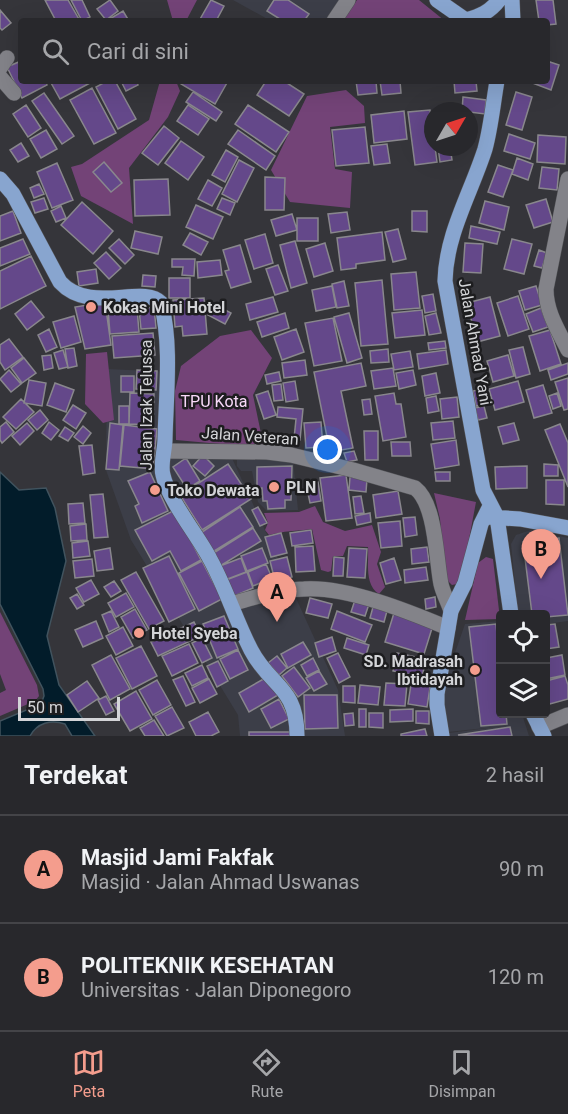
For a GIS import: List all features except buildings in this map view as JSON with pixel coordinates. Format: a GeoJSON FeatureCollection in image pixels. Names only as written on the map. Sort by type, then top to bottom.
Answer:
{"type":"FeatureCollection","features":[{"type":"Feature","properties":{"kind":"main road"},"geometry":{"type":"LineString","coordinates":[[437,0],[464,18]]}},
{"type":"Feature","properties":{"kind":"main road"},"geometry":{"type":"LineString","coordinates":[[473,18],[491,9],[499,0]]}},
{"type":"Feature","properties":{"kind":"main road"},"geometry":{"type":"LineString","coordinates":[[512,0],[513,18]]}},
{"type":"Feature","properties":{"kind":"main road","name":"Jalan Ahmad Yani"},"geometry":{"type":"LineString","coordinates":[[496,84],[486,147],[475,179],[459,213],[448,253],[445,275],[447,299],[483,490],[504,561],[510,610]]}},
{"type":"Feature","properties":{"kind":"main road","name":"Jalan Izak Telussa"},"geometry":{"type":"LineString","coordinates":[[0,178],[13,194],[60,282],[70,292],[94,299],[155,298],[160,303],[167,369],[165,451],[162,473],[164,480],[210,559],[256,658],[288,696],[295,715],[297,736]]}},
{"type":"Feature","properties":{"kind":"main road"},"geometry":{"type":"LineString","coordinates":[[442,736],[437,693],[448,628],[452,611],[465,583],[473,555],[490,513],[568,528]]}},
{"type":"Feature","properties":{"kind":"main road"},"geometry":{"type":"LineString","coordinates":[[473,555],[490,548],[498,552],[504,561]]}},
{"type":"Feature","properties":{"kind":"street"},"geometry":{"type":"LineString","coordinates":[[336,18],[348,0]]}},
{"type":"Feature","properties":{"kind":"street"},"geometry":{"type":"LineString","coordinates":[[0,77],[14,93]]}},
{"type":"Feature","properties":{"kind":"street"},"geometry":{"type":"LineString","coordinates":[[568,179],[546,289],[551,317],[568,350]]}},
{"type":"Feature","properties":{"kind":"street","name":"Jalan Veteran"},"geometry":{"type":"LineString","coordinates":[[165,451],[267,452],[291,455],[415,488],[423,495],[435,543],[443,590],[452,611]]}},
{"type":"Feature","properties":{"kind":"street"},"geometry":{"type":"LineString","coordinates":[[231,604],[283,591],[321,589],[388,605],[448,628]]}},
{"type":"Feature","properties":{"kind":"street"},"geometry":{"type":"LineString","coordinates":[[538,725],[568,715]]}},
{"type":"Feature","properties":{"kind":"shaded area"},"geometry":{"type":"Polygon","coordinates":[[[233,0],[341,0],[330,18],[266,18],[233,0]]]}},
{"type":"Feature","properties":{"kind":"shaded area"},"geometry":{"type":"Polygon","coordinates":[[[107,369],[173,372],[171,455],[231,456],[338,690],[345,736],[240,736],[238,715],[131,540],[106,470],[107,369]]]}},
{"type":"Feature","properties":{"kind":"shaded area"},"geometry":{"type":"Polygon","coordinates":[[[237,455],[293,460],[298,510],[267,511],[258,502],[252,471],[241,471],[237,466],[237,455]]]}},
{"type":"Feature","properties":{"kind":"shaded area"},"geometry":{"type":"Polygon","coordinates":[[[531,530],[568,538],[568,621],[550,623],[550,610],[518,610],[511,544],[516,535],[531,530]]]}},
{"type":"Feature","properties":{"kind":"shaded area","name":"SD. Madrasah Ibtidayah"},"geometry":{"type":"Polygon","coordinates":[[[496,621],[496,718],[523,718],[529,736],[449,736],[449,733],[504,726],[448,732],[444,715],[444,695],[447,676],[465,624],[496,621]]]}},
{"type":"Feature","properties":{"kind":"green space"},"geometry":{"type":"Polygon","coordinates":[[[167,0],[197,0],[188,18],[172,18],[167,0]]]}},
{"type":"Feature","properties":{"kind":"green space"},"geometry":{"type":"Polygon","coordinates":[[[357,0],[419,0],[441,18],[345,18],[357,0]]]}},
{"type":"Feature","properties":{"kind":"green space"},"geometry":{"type":"Polygon","coordinates":[[[159,84],[177,84],[180,91],[168,117],[129,168],[133,224],[81,196],[71,167],[82,164],[149,120],[159,84]]]}},
{"type":"Feature","properties":{"kind":"green space"},"geometry":{"type":"Polygon","coordinates":[[[346,90],[364,106],[365,123],[330,127],[335,169],[352,172],[350,208],[290,202],[271,170],[307,96],[346,90]]]}},
{"type":"Feature","properties":{"kind":"green space","name":"TPU Kota"},"geometry":{"type":"Polygon","coordinates":[[[251,330],[272,358],[253,395],[264,448],[176,440],[175,391],[181,366],[220,336],[251,330]]]}},
{"type":"Feature","properties":{"kind":"green space"},"geometry":{"type":"Polygon","coordinates":[[[107,352],[114,420],[103,423],[85,404],[86,354],[107,352]]]}},
{"type":"Feature","properties":{"kind":"green space"},"geometry":{"type":"Polygon","coordinates":[[[434,493],[476,502],[467,550],[457,584],[452,585],[445,578],[440,519],[434,493]]]}},
{"type":"Feature","properties":{"kind":"green space"},"geometry":{"type":"Polygon","coordinates":[[[315,506],[323,522],[345,531],[372,525],[381,552],[377,564],[385,587],[379,594],[374,590],[369,579],[368,547],[347,546],[343,556],[333,556],[331,571],[328,572],[321,570],[312,529],[269,535],[265,530],[268,523],[264,513],[299,512],[315,506]]]}},
{"type":"Feature","properties":{"kind":"green space"},"geometry":{"type":"Polygon","coordinates":[[[486,557],[493,559],[499,610],[496,610],[496,619],[465,620],[478,563],[486,557]]]}},
{"type":"Feature","properties":{"kind":"green space"},"geometry":{"type":"Polygon","coordinates":[[[0,612],[37,685],[39,696],[35,701],[0,716],[0,693],[6,690],[0,674],[0,612]]]}},
{"type":"Feature","properties":{"kind":"water"},"geometry":{"type":"Polygon","coordinates":[[[0,472],[19,490],[46,488],[55,508],[66,561],[47,636],[59,685],[95,736],[72,736],[65,724],[55,722],[40,725],[30,736],[0,736],[0,721],[41,704],[44,696],[43,689],[0,604],[0,472]]]}},
{"type":"Feature","properties":{"kind":"place","name":"Kokas Mini Hotel"},"geometry":{"type":"Point","coordinates":[91,307]}},
{"type":"Feature","properties":{"kind":"place","name":"PLN"},"geometry":{"type":"Point","coordinates":[274,487]}},
{"type":"Feature","properties":{"kind":"place","name":"Toko Dewata"},"geometry":{"type":"Point","coordinates":[155,490]}},
{"type":"Feature","properties":{"kind":"place","name":"POLITEKNIK KESEHATAN"},"geometry":{"type":"Point","coordinates":[541,579]}},
{"type":"Feature","properties":{"kind":"place","name":"Masjid Jami Fakfak"},"geometry":{"type":"Point","coordinates":[277,622]}},
{"type":"Feature","properties":{"kind":"place","name":"Hotel Syeba"},"geometry":{"type":"Point","coordinates":[139,633]}},
{"type":"Feature","properties":{"kind":"place","name":"SD. Madrasah Ibtidayah"},"geometry":{"type":"Point","coordinates":[475,670]}}]}
